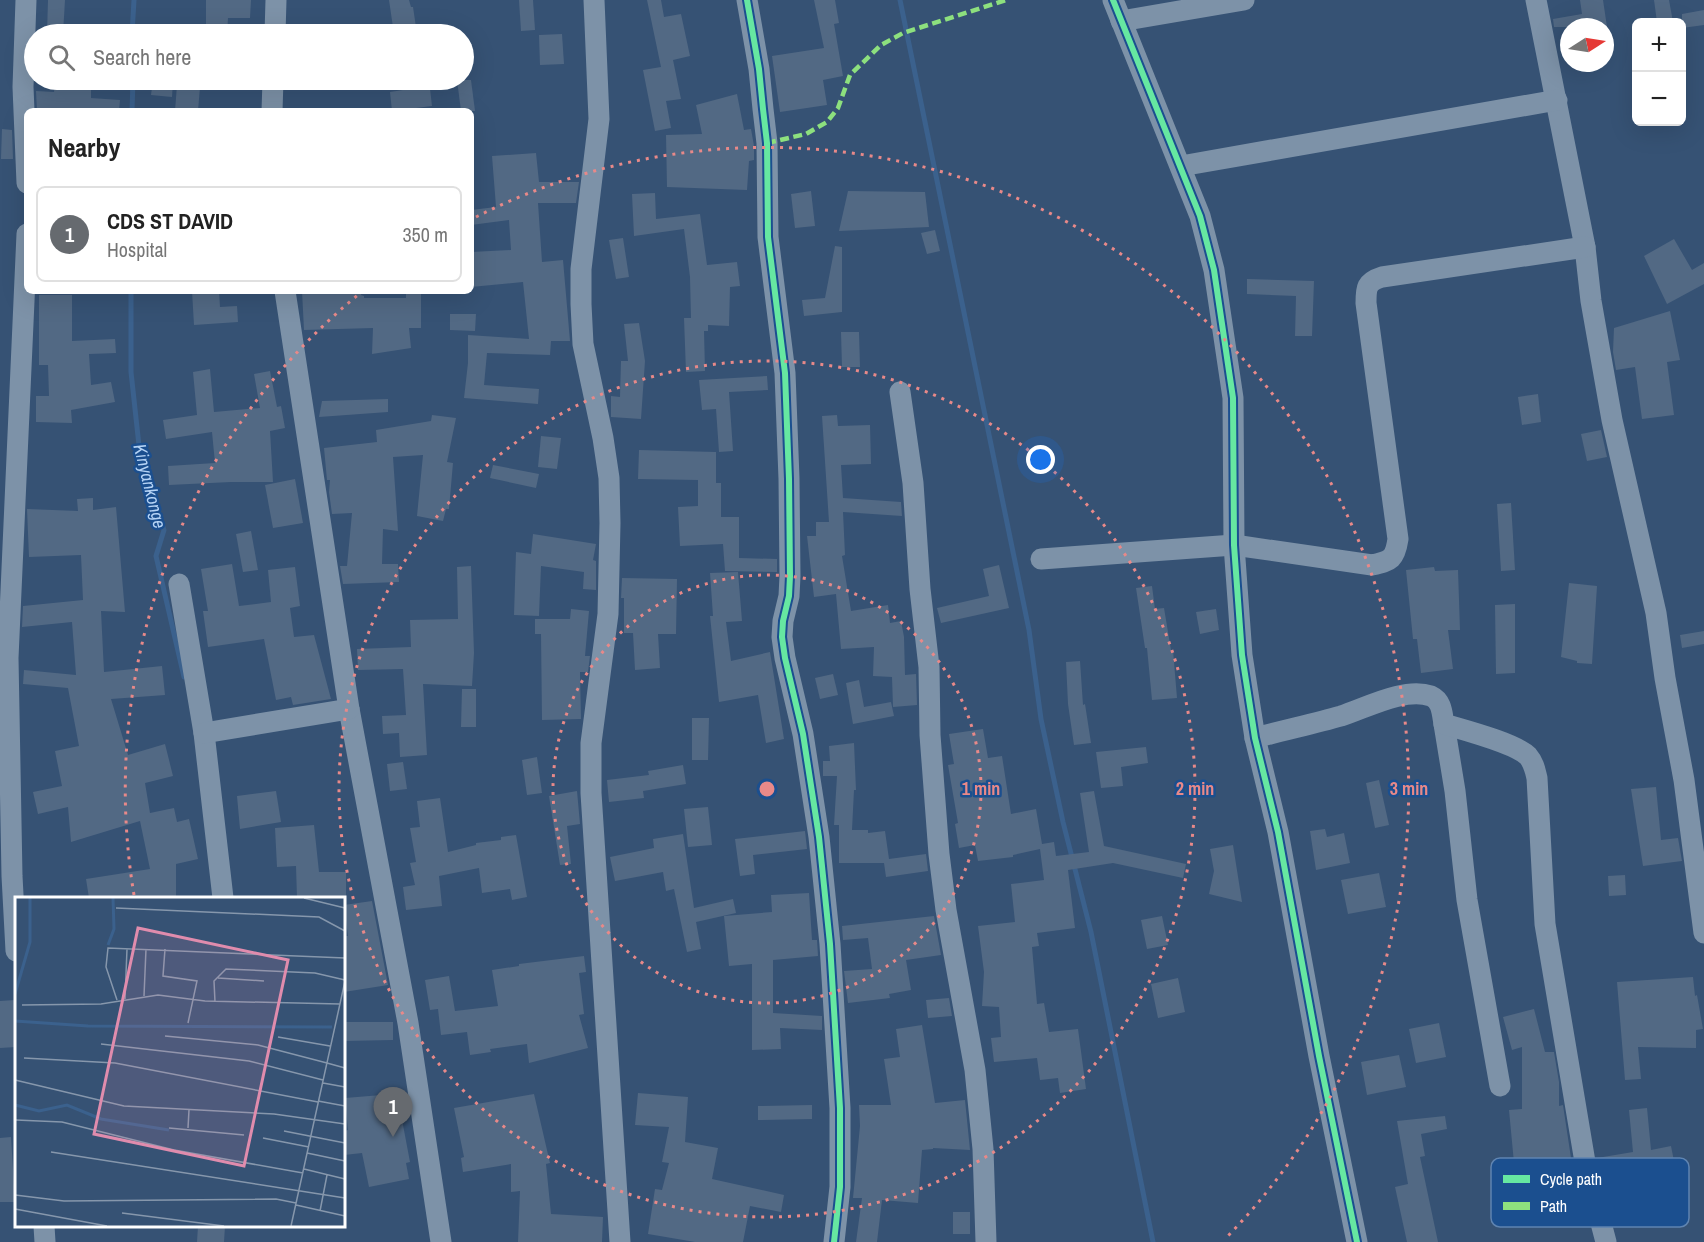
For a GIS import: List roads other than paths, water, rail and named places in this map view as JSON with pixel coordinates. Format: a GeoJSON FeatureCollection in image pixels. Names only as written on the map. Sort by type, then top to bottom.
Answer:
{"type":"FeatureCollection","features":[{"type":"Feature","properties":{"kind":"street"},"geometry":{"type":"LineString","coordinates":[[25,24],[26,0]]}},
{"type":"Feature","properties":{"kind":"street"},"geometry":{"type":"LineString","coordinates":[[275,24],[276,0]]}},
{"type":"Feature","properties":{"kind":"street"},"geometry":{"type":"LineString","coordinates":[[594,0],[599,119],[581,269],[581,304],[583,344],[609,478],[610,523],[608,614],[591,743],[591,793],[620,1242]]}},
{"type":"Feature","properties":{"kind":"street"},"geometry":{"type":"LineString","coordinates":[[747,0],[764,109],[767,144],[768,237],[785,373],[790,576],[782,637],[803,734],[819,837],[831,955],[840,1108],[840,1186],[834,1242]]}},
{"type":"Feature","properties":{"kind":"street"},"geometry":{"type":"LineString","coordinates":[[1113,0],[1200,216],[1214,270],[1233,398],[1234,545],[1239,627],[1255,738],[1278,832],[1319,1056],[1357,1242]]}},
{"type":"Feature","properties":{"kind":"street"},"geometry":{"type":"LineString","coordinates":[[1121,21],[1244,0]]}},
{"type":"Feature","properties":{"kind":"street"},"geometry":{"type":"LineString","coordinates":[[1536,0],[1585,247],[1591,301],[1612,420],[1656,613],[1665,678],[1684,780],[1704,933]]}},
{"type":"Feature","properties":{"kind":"street"},"geometry":{"type":"LineString","coordinates":[[24,58],[24,111]]}},
{"type":"Feature","properties":{"kind":"street"},"geometry":{"type":"LineString","coordinates":[[272,108],[273,90]]}},
{"type":"Feature","properties":{"kind":"street"},"geometry":{"type":"LineString","coordinates":[[1181,166],[1557,100]]}},
{"type":"Feature","properties":{"kind":"street"},"geometry":{"type":"LineString","coordinates":[[1041,559],[1234,545],[1372,565],[1388,561],[1396,553],[1398,539],[1366,303],[1366,290],[1371,280],[1585,247]]}},
{"type":"Feature","properties":{"kind":"street"},"geometry":{"type":"LineString","coordinates":[[15,932],[8,658],[24,294]]}},
{"type":"Feature","properties":{"kind":"street"},"geometry":{"type":"LineString","coordinates":[[285,294],[349,709],[408,1023],[441,1242]]}},
{"type":"Feature","properties":{"kind":"street"},"geometry":{"type":"LineString","coordinates":[[900,392],[913,483],[920,589],[929,667],[930,735],[939,854],[955,966],[975,1070],[983,1149],[986,1242]]}},
{"type":"Feature","properties":{"kind":"street"},"geometry":{"type":"LineString","coordinates":[[179,584],[204,733],[224,897]]}},
{"type":"Feature","properties":{"kind":"street"},"geometry":{"type":"LineString","coordinates":[[1255,738],[1402,696],[1432,697],[1440,704],[1455,791],[1467,900],[1500,1086]]}},
{"type":"Feature","properties":{"kind":"street"},"geometry":{"type":"LineString","coordinates":[[204,733],[349,709]]}},
{"type":"Feature","properties":{"kind":"street"},"geometry":{"type":"LineString","coordinates":[[1444,724],[1518,749],[1528,756],[1534,765],[1545,924],[1584,1158]]}},
{"type":"Feature","properties":{"kind":"street"},"geometry":{"type":"LineString","coordinates":[[44,1227],[45,1242]]}},
{"type":"Feature","properties":{"kind":"street"},"geometry":{"type":"LineString","coordinates":[[1602,1227],[1606,1242]]}},
{"type":"Feature","properties":{"kind":"waterway","name":"Kinyankonge"},"geometry":{"type":"LineString","coordinates":[[133,24],[134,0]]}},
{"type":"Feature","properties":{"kind":"waterway"},"geometry":{"type":"LineString","coordinates":[[900,0],[1029,630],[1041,719],[1063,822],[1091,932],[1153,1242]]}},
{"type":"Feature","properties":{"kind":"waterway","name":"Kinyankonge"},"geometry":{"type":"LineString","coordinates":[[132,108],[133,90]]}},
{"type":"Feature","properties":{"kind":"waterway","name":"Kinyankonge"},"geometry":{"type":"LineString","coordinates":[[131,294],[131,372],[141,464],[164,530],[156,556],[184,677]]}},
{"type":"Feature","properties":{"kind":"place","name":"CDS ST DAVID"},"geometry":{"type":"Point","coordinates":[393,1137]}}]}
